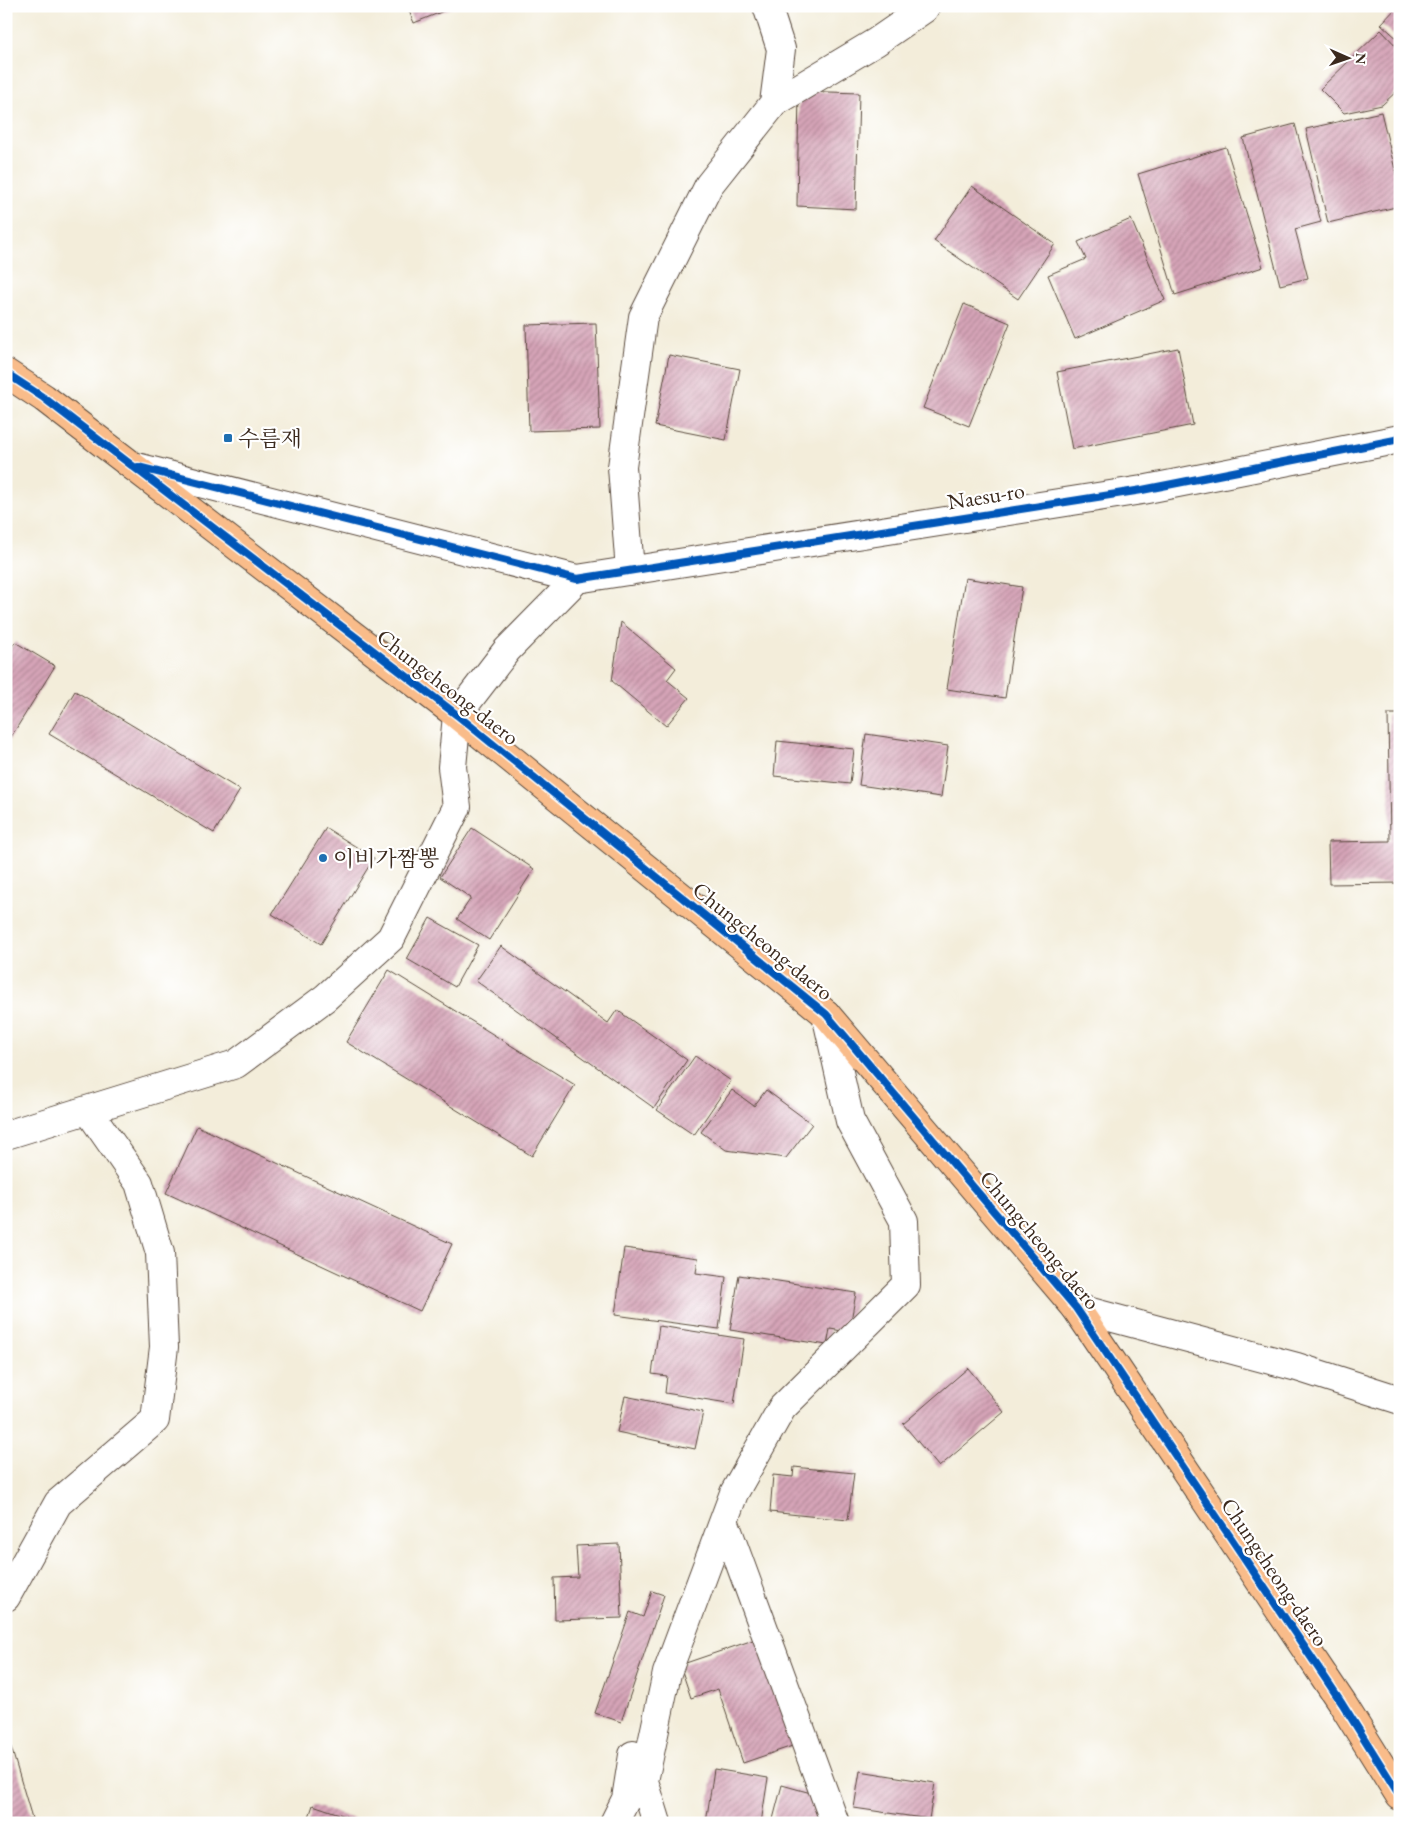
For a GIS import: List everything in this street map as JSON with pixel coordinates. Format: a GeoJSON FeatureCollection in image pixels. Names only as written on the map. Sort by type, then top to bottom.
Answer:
{"type":"FeatureCollection","features":[{"type":"Feature","properties":{"kind":"main road","name":"Chungcheong-daero"},"geometry":{"type":"LineString","coordinates":[[6,373],[44,398],[457,715],[826,1014],[1076,1308],[1342,1703],[1400,1796]]}},
{"type":"Feature","properties":{"kind":"street"},"geometry":{"type":"LineString","coordinates":[[767,6],[781,49],[774,103]]}},
{"type":"Feature","properties":{"kind":"street"},"geometry":{"type":"LineString","coordinates":[[630,571],[622,467],[644,316],[709,184],[774,103],[876,42],[926,6]]}},
{"type":"Feature","properties":{"kind":"street","name":"Naesu-ro"},"geometry":{"type":"LineString","coordinates":[[576,579],[1142,490],[1400,440]]}},
{"type":"Feature","properties":{"kind":"street"},"geometry":{"type":"LineString","coordinates":[[6,1135],[236,1064],[325,998],[391,938],[457,807],[452,767],[457,715],[507,650],[576,579],[133,466]]}},
{"type":"Feature","properties":{"kind":"street"},"geometry":{"type":"LineString","coordinates":[[657,1823],[644,1781],[667,1672],[734,1492],[782,1408],[906,1285],[904,1221],[850,1121],[826,1014]]}},
{"type":"Feature","properties":{"kind":"street"},"geometry":{"type":"LineString","coordinates":[[6,1597],[58,1503],[155,1420],[164,1347],[160,1253],[139,1183],[88,1110]]}},
{"type":"Feature","properties":{"kind":"street"},"geometry":{"type":"LineString","coordinates":[[1076,1308],[1297,1367],[1400,1400]]}},
{"type":"Feature","properties":{"kind":"street"},"geometry":{"type":"LineString","coordinates":[[724,1520],[835,1823]]}},
{"type":"Feature","properties":{"kind":"street"},"geometry":{"type":"LineString","coordinates":[[614,1823],[626,1799],[633,1751],[654,1736]]}},
{"type":"Feature","properties":{"kind":"building"},"geometry":{"type":"Polygon","coordinates":[[[407,6],[456,6],[414,23],[407,6]]]}},
{"type":"Feature","properties":{"kind":"building"},"geometry":{"type":"Polygon","coordinates":[[[1400,6],[1400,41],[1381,24],[1400,6]]]}},
{"type":"Feature","properties":{"kind":"building"},"geometry":{"type":"Polygon","coordinates":[[[1381,30],[1400,50],[1400,88],[1382,105],[1344,113],[1320,89],[1381,30]]]}},
{"type":"Feature","properties":{"kind":"building"},"geometry":{"type":"Polygon","coordinates":[[[799,91],[859,93],[856,209],[797,206],[799,91]]]}},
{"type":"Feature","properties":{"kind":"building"},"geometry":{"type":"Polygon","coordinates":[[[1381,112],[1400,190],[1400,206],[1328,223],[1306,129],[1381,112]]]}},
{"type":"Feature","properties":{"kind":"building"},"geometry":{"type":"Polygon","coordinates":[[[1295,124],[1321,222],[1295,229],[1308,278],[1280,285],[1243,138],[1295,124]]]}},
{"type":"Feature","properties":{"kind":"building"},"geometry":{"type":"Polygon","coordinates":[[[1226,147],[1263,267],[1175,295],[1138,174],[1226,147]]]}},
{"type":"Feature","properties":{"kind":"building"},"geometry":{"type":"Polygon","coordinates":[[[972,186],[1055,244],[1018,299],[934,241],[972,186]]]}},
{"type":"Feature","properties":{"kind":"building"},"geometry":{"type":"Polygon","coordinates":[[[1131,219],[1165,300],[1075,339],[1048,275],[1086,259],[1078,242],[1131,219]]]}},
{"type":"Feature","properties":{"kind":"building"},"geometry":{"type":"Polygon","coordinates":[[[964,304],[1010,323],[969,426],[923,408],[964,304]]]}},
{"type":"Feature","properties":{"kind":"building"},"geometry":{"type":"Polygon","coordinates":[[[596,323],[600,429],[529,431],[526,325],[596,323]]]}},
{"type":"Feature","properties":{"kind":"building"},"geometry":{"type":"Polygon","coordinates":[[[1178,348],[1193,425],[1072,449],[1057,372],[1178,348]]]}},
{"type":"Feature","properties":{"kind":"building"},"geometry":{"type":"Polygon","coordinates":[[[669,355],[740,369],[726,440],[655,426],[669,355]]]}},
{"type":"Feature","properties":{"kind":"building"},"geometry":{"type":"Polygon","coordinates":[[[965,578],[1022,587],[1005,698],[947,689],[965,578]]]}},
{"type":"Feature","properties":{"kind":"building"},"geometry":{"type":"Polygon","coordinates":[[[621,622],[676,668],[667,680],[689,698],[666,726],[612,681],[621,622]]]}},
{"type":"Feature","properties":{"kind":"building"},"geometry":{"type":"Polygon","coordinates":[[[15,642],[55,666],[6,745],[6,655],[15,642]]]}},
{"type":"Feature","properties":{"kind":"building"},"geometry":{"type":"Polygon","coordinates":[[[75,691],[240,790],[214,833],[49,734],[75,691]]]}},
{"type":"Feature","properties":{"kind":"building"},"geometry":{"type":"Polygon","coordinates":[[[1388,714],[1400,714],[1400,883],[1329,884],[1328,842],[1390,841],[1388,714]]]}},
{"type":"Feature","properties":{"kind":"building"},"geometry":{"type":"Polygon","coordinates":[[[866,734],[948,746],[941,797],[859,785],[866,734]]]}},
{"type":"Feature","properties":{"kind":"building"},"geometry":{"type":"Polygon","coordinates":[[[777,741],[854,749],[850,784],[774,776],[777,741]]]}},
{"type":"Feature","properties":{"kind":"building"},"geometry":{"type":"Polygon","coordinates":[[[326,828],[374,858],[321,944],[272,914],[326,828]]]}},
{"type":"Feature","properties":{"kind":"building"},"geometry":{"type":"Polygon","coordinates":[[[472,828],[534,869],[489,940],[457,919],[471,898],[440,877],[472,828]]]}},
{"type":"Feature","properties":{"kind":"building"},"geometry":{"type":"Polygon","coordinates":[[[430,918],[478,945],[455,987],[407,959],[430,918]]]}},
{"type":"Feature","properties":{"kind":"building"},"geometry":{"type":"Polygon","coordinates":[[[501,946],[608,1023],[617,1010],[687,1060],[654,1108],[476,981],[501,946]]]}},
{"type":"Feature","properties":{"kind":"building"},"geometry":{"type":"Polygon","coordinates":[[[389,970],[575,1085],[532,1156],[346,1042],[389,970]]]}},
{"type":"Feature","properties":{"kind":"building"},"geometry":{"type":"Polygon","coordinates":[[[695,1056],[731,1081],[694,1135],[657,1110],[695,1056]]]}},
{"type":"Feature","properties":{"kind":"building"},"geometry":{"type":"Polygon","coordinates":[[[732,1090],[754,1106],[766,1090],[812,1124],[786,1158],[726,1150],[701,1132],[732,1090]]]}},
{"type":"Feature","properties":{"kind":"building"},"geometry":{"type":"Polygon","coordinates":[[[197,1126],[452,1244],[420,1311],[166,1193],[197,1126]]]}},
{"type":"Feature","properties":{"kind":"building"},"geometry":{"type":"Polygon","coordinates":[[[624,1248],[698,1258],[696,1273],[726,1277],[719,1329],[615,1315],[624,1248]]]}},
{"type":"Feature","properties":{"kind":"building"},"geometry":{"type":"Polygon","coordinates":[[[739,1275],[856,1293],[849,1332],[830,1329],[827,1345],[730,1330],[739,1275]]]}},
{"type":"Feature","properties":{"kind":"building"},"geometry":{"type":"Polygon","coordinates":[[[659,1326],[744,1339],[734,1404],[665,1393],[667,1376],[652,1374],[659,1326]]]}},
{"type":"Feature","properties":{"kind":"building"},"geometry":{"type":"Polygon","coordinates":[[[968,1368],[1004,1412],[939,1467],[903,1424],[968,1368]]]}},
{"type":"Feature","properties":{"kind":"building"},"geometry":{"type":"Polygon","coordinates":[[[625,1396],[703,1412],[695,1449],[617,1432],[625,1396]]]}},
{"type":"Feature","properties":{"kind":"building"},"geometry":{"type":"Polygon","coordinates":[[[794,1467],[854,1473],[848,1520],[770,1512],[773,1475],[793,1477],[794,1467]]]}},
{"type":"Feature","properties":{"kind":"building"},"geometry":{"type":"Polygon","coordinates":[[[619,1544],[622,1618],[555,1620],[554,1578],[578,1577],[576,1546],[619,1544]]]}},
{"type":"Feature","properties":{"kind":"building"},"geometry":{"type":"Polygon","coordinates":[[[652,1591],[664,1595],[621,1722],[595,1713],[630,1612],[643,1617],[652,1591]]]}},
{"type":"Feature","properties":{"kind":"building"},"geometry":{"type":"Polygon","coordinates":[[[765,1636],[801,1743],[743,1763],[718,1689],[691,1698],[680,1665],[765,1636]]]}},
{"type":"Feature","properties":{"kind":"building"},"geometry":{"type":"Polygon","coordinates":[[[6,1730],[32,1818],[14,1823],[6,1823],[6,1730]]]}},
{"type":"Feature","properties":{"kind":"building"},"geometry":{"type":"Polygon","coordinates":[[[714,1769],[768,1778],[761,1823],[706,1823],[714,1769]]]}},
{"type":"Feature","properties":{"kind":"building"},"geometry":{"type":"Polygon","coordinates":[[[860,1771],[935,1783],[929,1819],[854,1808],[860,1771]]]}},
{"type":"Feature","properties":{"kind":"building"},"geometry":{"type":"Polygon","coordinates":[[[782,1785],[818,1795],[824,1823],[772,1823],[782,1785]]]}},
{"type":"Feature","properties":{"kind":"building"},"geometry":{"type":"Polygon","coordinates":[[[313,1805],[363,1822],[363,1823],[307,1823],[313,1805]]]}},
{"type":"Feature","properties":{"kind":"cycle path"},"geometry":{"type":"LineString","coordinates":[[6,373],[44,398],[457,715],[826,1014],[1076,1308],[1342,1703],[1400,1796]]}},
{"type":"Feature","properties":{"kind":"cycle path"},"geometry":{"type":"LineString","coordinates":[[138,467],[577,579],[1142,490],[1400,439]]}},
{"type":"Feature","properties":{"kind":"place","name":"수름재"},"geometry":{"type":"Point","coordinates":[228,438]}},
{"type":"Feature","properties":{"kind":"place","name":"이비가짬뽕"},"geometry":{"type":"Point","coordinates":[323,858]}}]}
